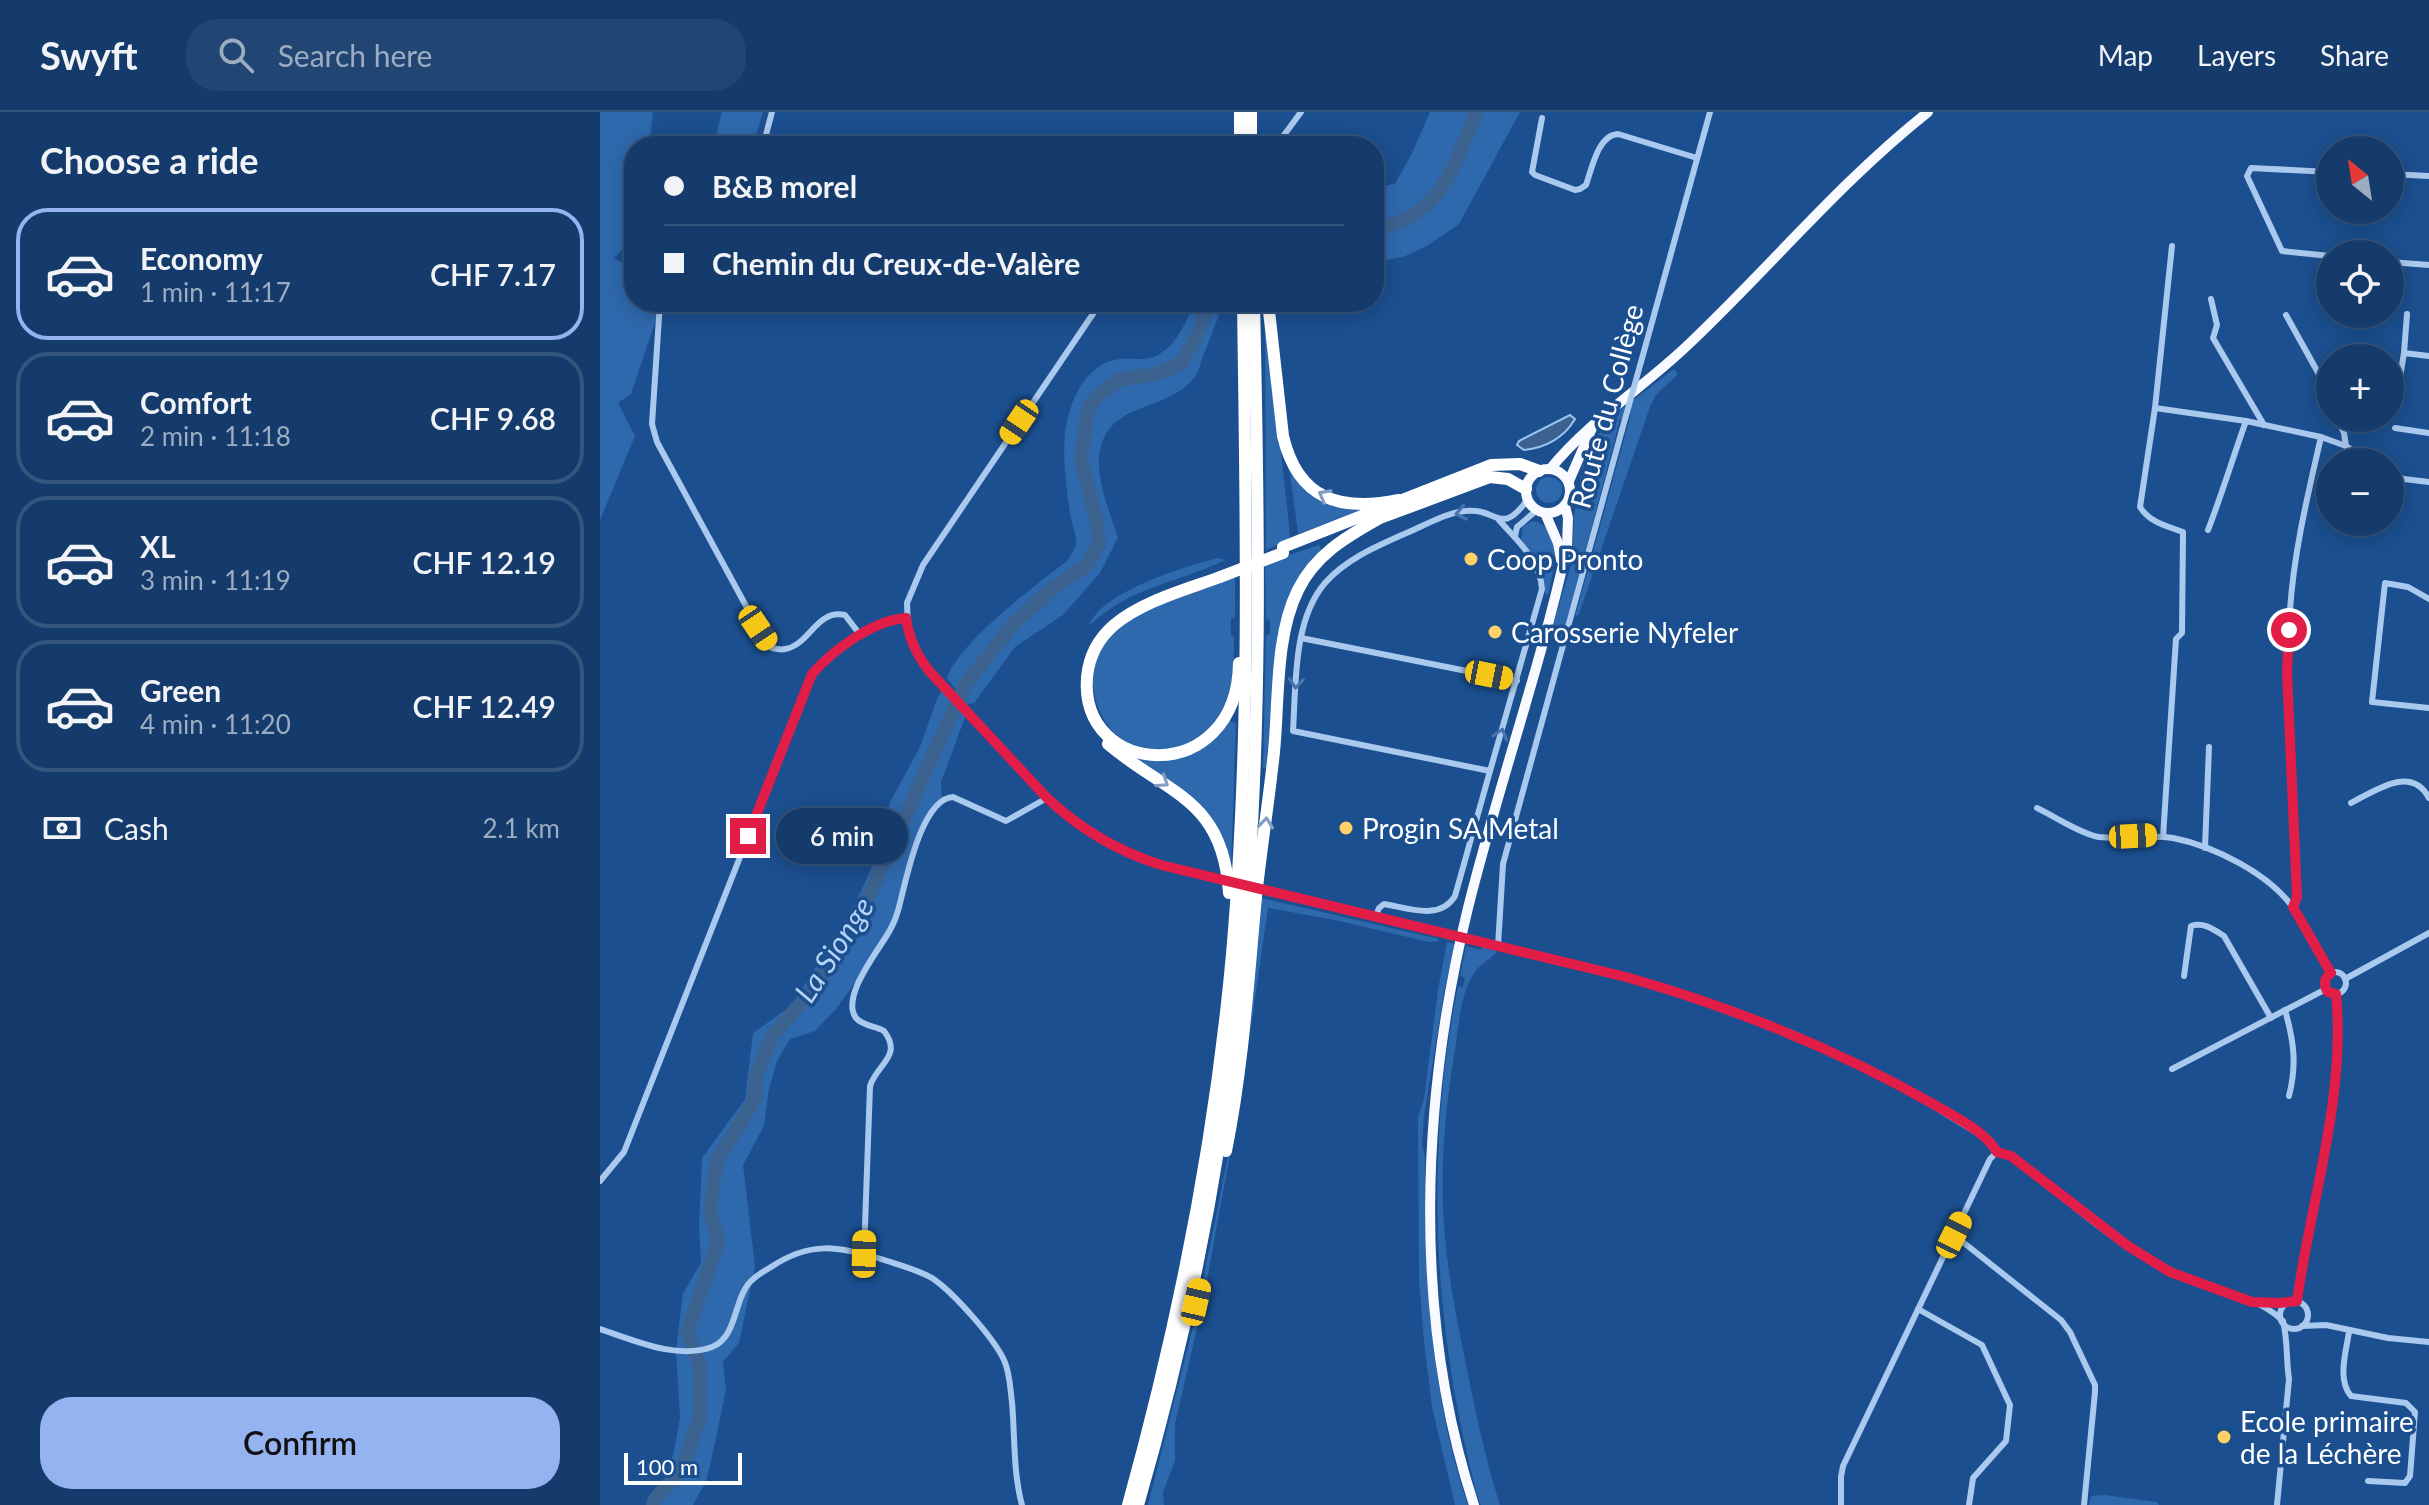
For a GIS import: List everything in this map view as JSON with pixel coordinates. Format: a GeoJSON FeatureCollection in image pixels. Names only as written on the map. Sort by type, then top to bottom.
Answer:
{"type":"FeatureCollection","features":[{"type":"Feature","properties":{"kind":"highway"},"geometry":{"type":"LineString","coordinates":[[1233,112],[1233,136]]}},
{"type":"Feature","properties":{"kind":"highway"},"geometry":{"type":"LineString","coordinates":[[1240,112],[1240,136]]}},
{"type":"Feature","properties":{"kind":"highway"},"geometry":{"type":"LineString","coordinates":[[1251,112],[1251,136]]}},
{"type":"Feature","properties":{"kind":"highway"},"geometry":{"type":"LineString","coordinates":[[1527,494],[1529,480],[1688,345],[1843,186],[1928,112]]}},
{"type":"Feature","properties":{"kind":"highway"},"geometry":{"type":"LineString","coordinates":[[1220,574],[1134,612],[1114,625],[1097,645],[1087,673],[1088,697],[1101,726],[1121,745],[1160,756],[1180,753],[1196,746],[1222,722],[1236,687],[1241,573],[1236,312]]}},
{"type":"Feature","properties":{"kind":"highway"},"geometry":{"type":"LineString","coordinates":[[1128,1505],[1160,1383],[1190,1245],[1214,1106],[1232,954],[1247,652],[1243,312]]}},
{"type":"Feature","properties":{"kind":"highway"},"geometry":{"type":"LineString","coordinates":[[1138,1505],[1158,1435],[1195,1277],[1218,1154],[1241,974],[1257,717],[1254,312]]}},
{"type":"Feature","properties":{"kind":"highway"},"geometry":{"type":"LineString","coordinates":[[1269,312],[1283,436],[1299,474],[1321,494],[1344,504],[1366,506],[1399,500]]}},
{"type":"Feature","properties":{"kind":"highway"},"geometry":{"type":"LineString","coordinates":[[1541,512],[1560,510],[1565,506],[1571,494],[1569,481],[1594,424]]}},
{"type":"Feature","properties":{"kind":"highway"},"geometry":{"type":"LineString","coordinates":[[1232,954],[1227,874],[1211,828],[1182,795],[1118,753],[1103,739],[1086,713],[1080,686],[1081,668],[1094,636],[1110,619],[1143,600],[1283,550],[1399,500],[1491,465],[1520,464],[1561,472],[1569,481]]}},
{"type":"Feature","properties":{"kind":"highway"},"geometry":{"type":"LineString","coordinates":[[1283,550],[1490,477],[1508,479],[1527,494],[1558,543],[1561,567]]}},
{"type":"Feature","properties":{"kind":"highway"},"geometry":{"type":"LineString","coordinates":[[1474,1505],[1449,1405],[1436,1313],[1431,1196],[1435,1097],[1445,1019],[1463,931],[1568,542],[1565,506]]}},
{"type":"Feature","properties":{"kind":"highway"},"geometry":{"type":"LineString","coordinates":[[1146,1505],[1166,1436],[1199,1290],[1238,1092],[1256,898],[1288,617],[1300,586],[1319,559],[1378,519]]}},
{"type":"Feature","properties":{"kind":"street"},"geometry":{"type":"LineString","coordinates":[[766,136],[772,112]]}},
{"type":"Feature","properties":{"kind":"street"},"geometry":{"type":"LineString","coordinates":[[1283,136],[1301,112]]}},
{"type":"Feature","properties":{"kind":"street","name":"Route du Collège"},"geometry":{"type":"LineString","coordinates":[[1498,946],[1503,864],[1707,113]]}},
{"type":"Feature","properties":{"kind":"street"},"geometry":{"type":"LineString","coordinates":[[1542,118],[1532,172],[1575,190],[1586,185],[1604,139],[1610,134],[1697,158]]}},
{"type":"Feature","properties":{"kind":"street"},"geometry":{"type":"LineString","coordinates":[[2316,171],[2251,168],[2247,176],[2282,251],[2316,255]]}},
{"type":"Feature","properties":{"kind":"street"},"geometry":{"type":"LineString","coordinates":[[2404,175],[2429,176]]}},
{"type":"Feature","properties":{"kind":"street"},"geometry":{"type":"LineString","coordinates":[[2163,837],[2176,639],[2182,633],[2183,532],[2145,516],[2140,507],[2155,408],[2172,246]]}},
{"type":"Feature","properties":{"kind":"street"},"geometry":{"type":"LineString","coordinates":[[2404,263],[2429,265]]}},
{"type":"Feature","properties":{"kind":"street"},"geometry":{"type":"LineString","coordinates":[[2211,299],[2217,325],[2213,338],[2264,425]]}},
{"type":"Feature","properties":{"kind":"street"},"geometry":{"type":"LineString","coordinates":[[659,312],[652,424],[657,442],[758,628],[772,648],[786,650],[822,619],[835,613],[845,615],[861,636]]}},
{"type":"Feature","properties":{"kind":"street"},"geometry":{"type":"LineString","coordinates":[[1094,312],[923,565],[911,591],[906,618],[916,653],[967,712],[1068,818],[1134,857],[1683,993],[1792,1033],[1889,1079],[1984,1137],[1997,1152],[2011,1156],[2100,1225],[2159,1265],[2190,1281],[2270,1310],[2289,1327],[2326,1325],[2349,1332],[2429,1342]]}},
{"type":"Feature","properties":{"kind":"street"},"geometry":{"type":"LineString","coordinates":[[2407,314],[2404,353],[2429,356]]}},
{"type":"Feature","properties":{"kind":"street"},"geometry":{"type":"LineString","coordinates":[[2286,315],[2316,369]]}},
{"type":"Feature","properties":{"kind":"street"},"geometry":{"type":"LineString","coordinates":[[2155,408],[2246,421],[2321,437],[2349,448]]}},
{"type":"Feature","properties":{"kind":"street"},"geometry":{"type":"LineString","coordinates":[[2208,530],[2246,421]]}},
{"type":"Feature","properties":{"kind":"street"},"geometry":{"type":"LineString","coordinates":[[2404,429],[2429,433]]}},
{"type":"Feature","properties":{"kind":"street"},"geometry":{"type":"LineString","coordinates":[[2344,432],[2346,446]]}},
{"type":"Feature","properties":{"kind":"street"},"geometry":{"type":"LineString","coordinates":[[2293,907],[2297,897],[2287,672],[2290,608],[2297,543],[2321,437]]}},
{"type":"Feature","properties":{"kind":"street"},"geometry":{"type":"LineString","coordinates":[[2404,479],[2429,482]]}},
{"type":"Feature","properties":{"kind":"street"},"geometry":{"type":"LineString","coordinates":[[1499,520],[1514,516],[1527,494]]}},
{"type":"Feature","properties":{"kind":"street"},"geometry":{"type":"LineString","coordinates":[[1375,918],[1384,904],[1432,911],[1446,908],[1452,902],[1517,681],[1542,589],[1537,568],[1515,536],[1499,520],[1475,510],[1455,513],[1363,553],[1321,588],[1301,638],[1293,731],[1490,771]]}},
{"type":"Feature","properties":{"kind":"street"},"geometry":{"type":"LineString","coordinates":[[1515,536],[1517,527],[1541,512]]}},
{"type":"Feature","properties":{"kind":"street"},"geometry":{"type":"LineString","coordinates":[[2429,599],[2408,587],[2385,583],[2372,702],[2429,708]]}},
{"type":"Feature","properties":{"kind":"street"},"geometry":{"type":"LineString","coordinates":[[600,1181],[624,1152],[812,674],[824,661],[884,622],[906,618]]}},
{"type":"Feature","properties":{"kind":"street"},"geometry":{"type":"LineString","coordinates":[[1301,638],[1517,681]]}},
{"type":"Feature","properties":{"kind":"street"},"geometry":{"type":"LineString","coordinates":[[2205,848],[2209,747]]}},
{"type":"Feature","properties":{"kind":"street"},"geometry":{"type":"LineString","coordinates":[[2351,803],[2394,781],[2407,780],[2424,789],[2429,798]]}},
{"type":"Feature","properties":{"kind":"street"},"geometry":{"type":"LineString","coordinates":[[864,1254],[870,1086],[888,1058],[891,1046],[884,1031],[859,1021],[853,1010],[865,969],[894,922],[917,842],[929,815],[940,801],[953,797],[1006,821],[1047,798]]}},
{"type":"Feature","properties":{"kind":"street"},"geometry":{"type":"LineString","coordinates":[[2037,808],[2096,837],[2163,837],[2205,848],[2246,867],[2276,889],[2293,907],[2331,973]]}},
{"type":"Feature","properties":{"kind":"street"},"geometry":{"type":"LineString","coordinates":[[2184,976],[2191,926],[2199,923],[2212,928],[2224,936],[2271,1018]]}},
{"type":"Feature","properties":{"kind":"street"},"geometry":{"type":"LineString","coordinates":[[2345,979],[2429,933]]}},
{"type":"Feature","properties":{"kind":"street"},"geometry":{"type":"LineString","coordinates":[[2326,989],[2325,980],[2331,973],[2339,973],[2345,979],[2345,989],[2336,994]]}},
{"type":"Feature","properties":{"kind":"street"},"geometry":{"type":"LineString","coordinates":[[2326,989],[2336,994]]}},
{"type":"Feature","properties":{"kind":"street"},"geometry":{"type":"LineString","coordinates":[[2172,1069],[2326,989]]}},
{"type":"Feature","properties":{"kind":"street"},"geometry":{"type":"LineString","coordinates":[[2297,1301],[2337,1079],[2339,1031],[2336,994]]}},
{"type":"Feature","properties":{"kind":"street"},"geometry":{"type":"LineString","coordinates":[[2285,1010],[2293,1035],[2295,1071],[2289,1096]]}},
{"type":"Feature","properties":{"kind":"street"},"geometry":{"type":"LineString","coordinates":[[1841,1505],[1843,1466],[1990,1159],[1997,1152]]}},
{"type":"Feature","properties":{"kind":"street"},"geometry":{"type":"LineString","coordinates":[[1954,1235],[2061,1320],[2072,1337],[2095,1385],[2084,1505]]}},
{"type":"Feature","properties":{"kind":"street"},"geometry":{"type":"LineString","coordinates":[[600,1329],[681,1351],[719,1344],[726,1337],[740,1297],[750,1282],[798,1251],[816,1248],[864,1254],[914,1269],[934,1280],[955,1298],[1006,1364],[1022,1505]]}},
{"type":"Feature","properties":{"kind":"street"},"geometry":{"type":"LineString","coordinates":[[2252,1302],[2297,1301],[2326,1325]]}},
{"type":"Feature","properties":{"kind":"street"},"geometry":{"type":"LineString","coordinates":[[2277,1505],[2289,1379],[2282,1309],[2288,1303]]}},
{"type":"Feature","properties":{"kind":"street"},"geometry":{"type":"LineString","coordinates":[[2287,1347],[2308,1316],[2306,1307]]}},
{"type":"Feature","properties":{"kind":"street"},"geometry":{"type":"LineString","coordinates":[[1918,1309],[1982,1345],[2010,1405],[2006,1441],[1973,1478],[1969,1505]]}},
{"type":"Feature","properties":{"kind":"street"},"geometry":{"type":"LineString","coordinates":[[2349,1332],[2344,1388],[2351,1396],[2406,1403],[2415,1412],[2410,1476],[2405,1483],[2368,1481]]}},
{"type":"Feature","properties":{"kind":"shaded area"},"geometry":{"type":"Polygon","coordinates":[[[600,112],[653,112],[650,136],[624,136],[624,248],[614,258],[624,264],[624,312],[659,312],[631,394],[618,403],[635,436],[600,520],[600,112]]]}},
{"type":"Feature","properties":{"kind":"shaded area"},"geometry":{"type":"Polygon","coordinates":[[[722,112],[763,112],[756,136],[716,136],[722,112]]]}},
{"type":"Feature","properties":{"kind":"shaded area"},"geometry":{"type":"Polygon","coordinates":[[[1430,112],[1520,112],[1459,224],[1427,246],[1403,257],[1384,260],[1384,186],[1395,184],[1430,112]]]}},
{"type":"Feature","properties":{"kind":"shaded area"},"geometry":{"type":"Polygon","coordinates":[[[1189,312],[1220,312],[1199,369],[1190,383],[1176,393],[1118,420],[1106,433],[1100,448],[1101,483],[1118,537],[1100,573],[1063,615],[1015,647],[974,703],[967,704],[947,678],[954,664],[982,631],[1068,560],[1075,546],[1064,455],[1066,425],[1078,390],[1092,372],[1105,363],[1156,356],[1173,343],[1189,312]]]}},
{"type":"Feature","properties":{"kind":"shaded area"},"geometry":{"type":"Polygon","coordinates":[[[1265,332],[1268,332],[1290,535],[1289,540],[1266,550],[1265,332]]]}},
{"type":"Feature","properties":{"kind":"shaded area"},"geometry":{"type":"Polygon","coordinates":[[[1674,369],[1678,374],[1656,395],[1650,407],[1579,614],[1575,617],[1631,414],[1620,420],[1563,636],[1559,642],[1549,639],[1572,562],[1574,517],[1582,468],[1590,446],[1610,418],[1674,369]]]}},
{"type":"Feature","properties":{"kind":"shaded area"},"geometry":{"type":"Polygon","coordinates":[[[1570,415],[1575,419],[1553,441],[1524,450],[1517,445],[1519,441],[1570,415]]]}},
{"type":"Feature","properties":{"kind":"shaded area"},"geometry":{"type":"Polygon","coordinates":[[[1289,466],[1303,485],[1363,509],[1298,534],[1289,466]]]}},
{"type":"Feature","properties":{"kind":"shaded area"},"geometry":{"type":"Polygon","coordinates":[[[1549,477],[1558,481],[1562,490],[1558,499],[1549,503],[1540,499],[1536,490],[1540,481],[1549,477]]]}},
{"type":"Feature","properties":{"kind":"shaded area"},"geometry":{"type":"Polygon","coordinates":[[[1533,521],[1550,532],[1553,542],[1554,564],[1548,595],[1545,594],[1538,565],[1521,539],[1523,526],[1533,521]]]}},
{"type":"Feature","properties":{"kind":"shaded area"},"geometry":{"type":"Polygon","coordinates":[[[1319,545],[1322,551],[1293,590],[1268,769],[1263,768],[1266,637],[1270,633],[1270,621],[1266,618],[1265,563],[1319,545]]]}},
{"type":"Feature","properties":{"kind":"shaded area"},"geometry":{"type":"Polygon","coordinates":[[[1218,558],[1225,560],[1138,593],[1105,612],[1089,626],[1109,602],[1126,592],[1166,574],[1218,558]]]}},
{"type":"Feature","properties":{"kind":"shaded area"},"geometry":{"type":"Polygon","coordinates":[[[1235,574],[1235,617],[1231,619],[1231,635],[1234,637],[1232,679],[1225,703],[1212,725],[1194,740],[1174,748],[1154,750],[1134,745],[1116,734],[1102,716],[1093,683],[1096,659],[1108,638],[1131,618],[1235,574]]]}},
{"type":"Feature","properties":{"kind":"shaded area"},"geometry":{"type":"Polygon","coordinates":[[[944,687],[967,712],[941,782],[942,800],[923,829],[897,912],[865,969],[835,1010],[815,1031],[790,1039],[777,1061],[764,1126],[743,1165],[755,1266],[739,1343],[723,1362],[726,1389],[706,1482],[693,1505],[648,1505],[665,1479],[680,1417],[676,1351],[683,1294],[701,1262],[702,1158],[745,1099],[753,1033],[791,1006],[854,906],[877,856],[890,802],[920,747],[944,687]]]}},
{"type":"Feature","properties":{"kind":"shaded area"},"geometry":{"type":"Polygon","coordinates":[[[1228,720],[1236,723],[1231,870],[1213,825],[1122,749],[1157,759],[1218,733],[1228,720]]]}},
{"type":"Feature","properties":{"kind":"shaded area"},"geometry":{"type":"Polygon","coordinates":[[[1261,898],[1439,939],[1429,942],[1268,908],[1242,1089],[1203,1302],[1175,1424],[1175,1461],[1163,1492],[1164,1505],[1148,1505],[1196,1315],[1228,1156],[1261,898]]]}},
{"type":"Feature","properties":{"kind":"shaded area"},"geometry":{"type":"Polygon","coordinates":[[[1447,942],[1455,944],[1444,992],[1422,1146],[1425,1157],[1426,1244],[1432,1334],[1446,1422],[1468,1505],[1455,1505],[1432,1407],[1419,1280],[1418,1116],[1424,1099],[1447,942]]]}},
{"type":"Feature","properties":{"kind":"shaded area"},"geometry":{"type":"Polygon","coordinates":[[[1466,946],[1481,950],[1483,947],[1496,953],[1474,973],[1461,1007],[1446,1116],[1443,1213],[1457,1320],[1500,1505],[1481,1505],[1462,1432],[1451,1369],[1438,1241],[1440,1113],[1458,986],[1463,987],[1465,978],[1460,976],[1466,946]]]}},
{"type":"Feature","properties":{"kind":"shaded area"},"geometry":{"type":"Polygon","coordinates":[[[2091,1496],[2157,1502],[2159,1505],[2089,1505],[2091,1496]]]}},
{"type":"Feature","properties":{"kind":"waterway","name":"La Sionge"},"geometry":{"type":"LineString","coordinates":[[1384,226],[1414,214],[1442,187],[1476,112]]}},
{"type":"Feature","properties":{"kind":"waterway","name":"La Sionge"},"geometry":{"type":"LineString","coordinates":[[653,1505],[682,1469],[700,1416],[700,1366],[687,1332],[718,1242],[710,1210],[717,1160],[755,1099],[756,1075],[773,1035],[815,987],[871,891],[965,685],[1014,623],[1052,589],[1087,565],[1099,544],[1096,518],[1081,460],[1088,408],[1119,380],[1160,373],[1183,361],[1206,312]]}},
{"type":"Feature","properties":{"kind":"place","name":"Coop Pronto"},"geometry":{"type":"Point","coordinates":[1471,559]}},
{"type":"Feature","properties":{"kind":"place","name":"Carosserie Nyfeler"},"geometry":{"type":"Point","coordinates":[1495,632]}},
{"type":"Feature","properties":{"kind":"place","name":"Progin SA Metal"},"geometry":{"type":"Point","coordinates":[1346,828]}},
{"type":"Feature","properties":{"kind":"place","name":"Ecole primaire de la Léchère"},"geometry":{"type":"Point","coordinates":[2224,1437]}},
{"type":"Feature","properties":{"kind":"route"},"geometry":{"type":"LineString","coordinates":[[748,836],[812,674],[841,647],[884,622],[906,618],[916,653],[930,672],[1047,798],[1087,832],[1134,857],[1626,977],[1683,993],[1792,1033],[1889,1079],[1943,1110],[1989,1140],[1997,1152],[2011,1156],[2128,1246],[2170,1272],[2252,1302],[2288,1303],[2297,1301],[2337,1079],[2339,1031],[2336,994],[2328,992],[2324,985],[2331,973],[2293,907],[2297,897],[2287,672],[2289,630]]}}]}
